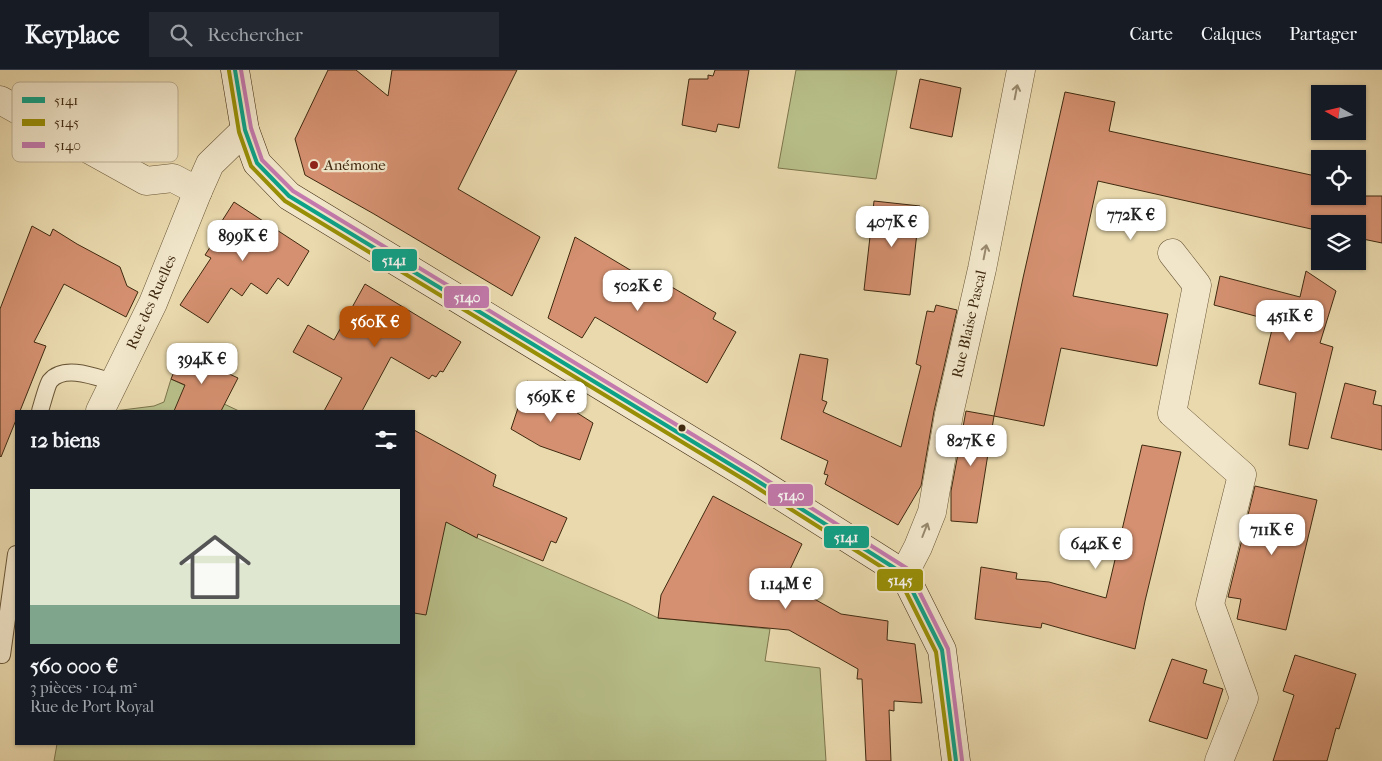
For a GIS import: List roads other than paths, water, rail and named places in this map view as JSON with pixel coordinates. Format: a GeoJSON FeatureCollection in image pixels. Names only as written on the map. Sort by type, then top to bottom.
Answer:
{"type":"FeatureCollection","features":[{"type":"Feature","properties":{"kind":"street"},"geometry":{"type":"LineString","coordinates":[[236,70],[246,130],[256,163],[289,196],[751,477],[904,574],[942,650],[956,761]]}},
{"type":"Feature","properties":{"kind":"street","name":"Rue Blaise Pascal"},"geometry":{"type":"LineString","coordinates":[[904,574],[918,547],[932,512],[949,414],[982,269],[1021,70]]}},
{"type":"Feature","properties":{"kind":"street","name":"Rue des Ruelles"},"geometry":{"type":"LineString","coordinates":[[100,410],[153,302],[210,164],[246,130]]}},
{"type":"Feature","properties":{"kind":"street"},"geometry":{"type":"LineString","coordinates":[[111,162],[146,181],[173,178],[198,192]]}},
{"type":"Feature","properties":{"kind":"street"},"geometry":{"type":"LineString","coordinates":[[1172,252],[1197,285],[1172,414],[1242,475],[1210,604],[1244,698],[1219,761]]}},
{"type":"Feature","properties":{"kind":"lane"},"geometry":{"type":"LineString","coordinates":[[40,410],[50,382],[59,375],[69,372],[113,382]]}},
{"type":"Feature","properties":{"kind":"lane"},"geometry":{"type":"LineString","coordinates":[[2,655],[15,561]]}},
{"type":"Feature","properties":{"kind":"place","name":"Anémone"},"geometry":{"type":"Point","coordinates":[314,165]}}]}
